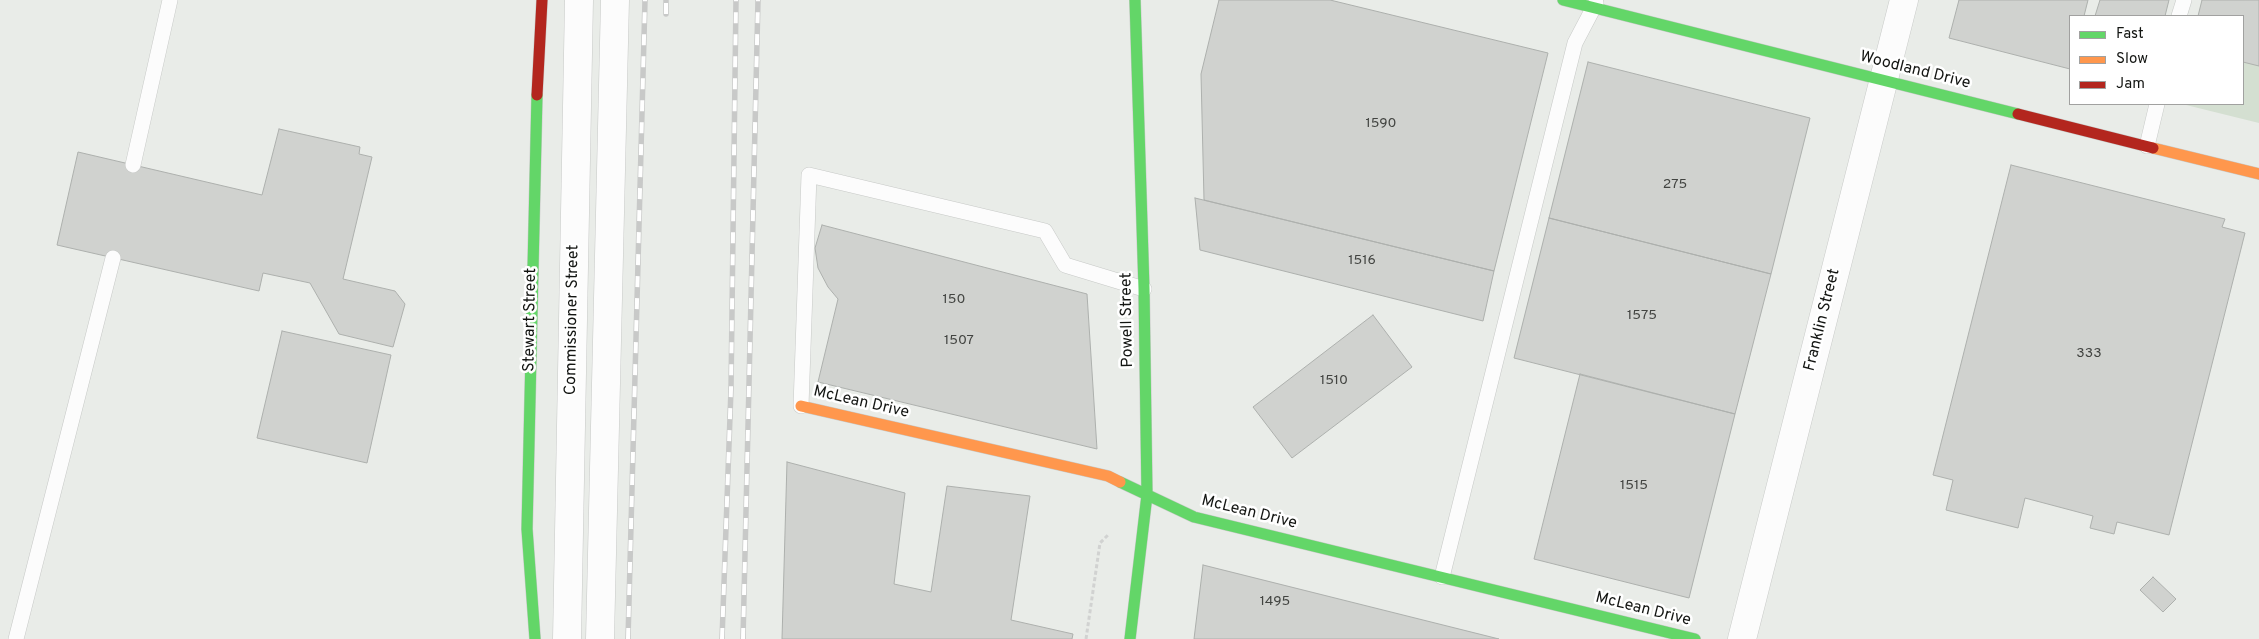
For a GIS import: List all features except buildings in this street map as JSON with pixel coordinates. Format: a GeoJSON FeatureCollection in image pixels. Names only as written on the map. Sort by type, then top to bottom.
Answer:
{"type":"FeatureCollection","features":[{"type":"Feature","properties":{"kind":"street","name":"Stewart Street"},"geometry":{"type":"LineString","coordinates":[[535,639],[527,529],[534,152],[542,0]]}},
{"type":"Feature","properties":{"kind":"street","name":"Commissioner Street"},"geometry":{"type":"LineString","coordinates":[[567,639],[579,0]]}},
{"type":"Feature","properties":{"kind":"street"},"geometry":{"type":"LineString","coordinates":[[600,639],[615,0]]}},
{"type":"Feature","properties":{"kind":"street","name":"Powell Street"},"geometry":{"type":"LineString","coordinates":[[1130,639],[1147,495],[1144,288],[1135,0]]}},
{"type":"Feature","properties":{"kind":"street","name":"Woodland Drive"},"geometry":{"type":"LineString","coordinates":[[1563,0],[1596,4],[1884,80],[2259,174]]}},
{"type":"Feature","properties":{"kind":"street","name":"Franklin Street"},"geometry":{"type":"LineString","coordinates":[[1742,639],[1904,0]]}},
{"type":"Feature","properties":{"kind":"street","name":"McLean Drive"},"geometry":{"type":"LineString","coordinates":[[801,406],[1108,476],[1194,517],[1694,639]]}},
{"type":"Feature","properties":{"kind":"lane"},"geometry":{"type":"LineString","coordinates":[[133,165],[170,0]]}},
{"type":"Feature","properties":{"kind":"lane"},"geometry":{"type":"LineString","coordinates":[[2180,15],[2184,0]]}},
{"type":"Feature","properties":{"kind":"lane"},"geometry":{"type":"LineString","coordinates":[[1442,577],[1575,43],[1596,4]]}},
{"type":"Feature","properties":{"kind":"lane"},"geometry":{"type":"LineString","coordinates":[[2147,146],[2157,105]]}},
{"type":"Feature","properties":{"kind":"lane"},"geometry":{"type":"LineString","coordinates":[[801,406],[809,175],[1045,231],[1065,265],[1144,288]]}},
{"type":"Feature","properties":{"kind":"lane"},"geometry":{"type":"LineString","coordinates":[[16,639],[113,258]]}},
{"type":"Feature","properties":{"kind":"path"},"geometry":{"type":"LineString","coordinates":[[1086,639],[1100,543]]}},
{"type":"Feature","properties":{"kind":"green space"},"geometry":{"type":"Polygon","coordinates":[[[2244,62],[2259,66],[2259,123],[2186,105],[2244,105],[2244,62]]]}},
{"type":"Feature","properties":{"kind":"railway"},"geometry":{"type":"LineString","coordinates":[[628,639],[645,0]]}},
{"type":"Feature","properties":{"kind":"railway"},"geometry":{"type":"LineString","coordinates":[[666,0],[666,14]]}},
{"type":"Feature","properties":{"kind":"railway"},"geometry":{"type":"LineString","coordinates":[[722,639],[731,389],[736,0]]}},
{"type":"Feature","properties":{"kind":"railway"},"geometry":{"type":"LineString","coordinates":[[743,639],[758,0]]}},
{"type":"Feature","properties":{"kind":"traffic: fast"},"geometry":{"type":"LineString","coordinates":[[1130,639],[1147,495],[1144,289],[1135,0]]}},
{"type":"Feature","properties":{"kind":"traffic: fast"},"geometry":{"type":"LineString","coordinates":[[1563,0],[2018,114]]}},
{"type":"Feature","properties":{"kind":"traffic: fast"},"geometry":{"type":"LineString","coordinates":[[535,639],[527,529],[537,95]]}},
{"type":"Feature","properties":{"kind":"traffic: fast"},"geometry":{"type":"LineString","coordinates":[[1120,482],[1194,517],[1695,639]]}},
{"type":"Feature","properties":{"kind":"traffic: slow"},"geometry":{"type":"LineString","coordinates":[[2153,148],[2259,174]]}},
{"type":"Feature","properties":{"kind":"traffic: slow"},"geometry":{"type":"LineString","coordinates":[[801,406],[1108,476],[1120,482]]}},
{"type":"Feature","properties":{"kind":"traffic: jam"},"geometry":{"type":"LineString","coordinates":[[537,95],[542,0]]}},
{"type":"Feature","properties":{"kind":"traffic: jam"},"geometry":{"type":"LineString","coordinates":[[2018,114],[2153,148]]}}]}
